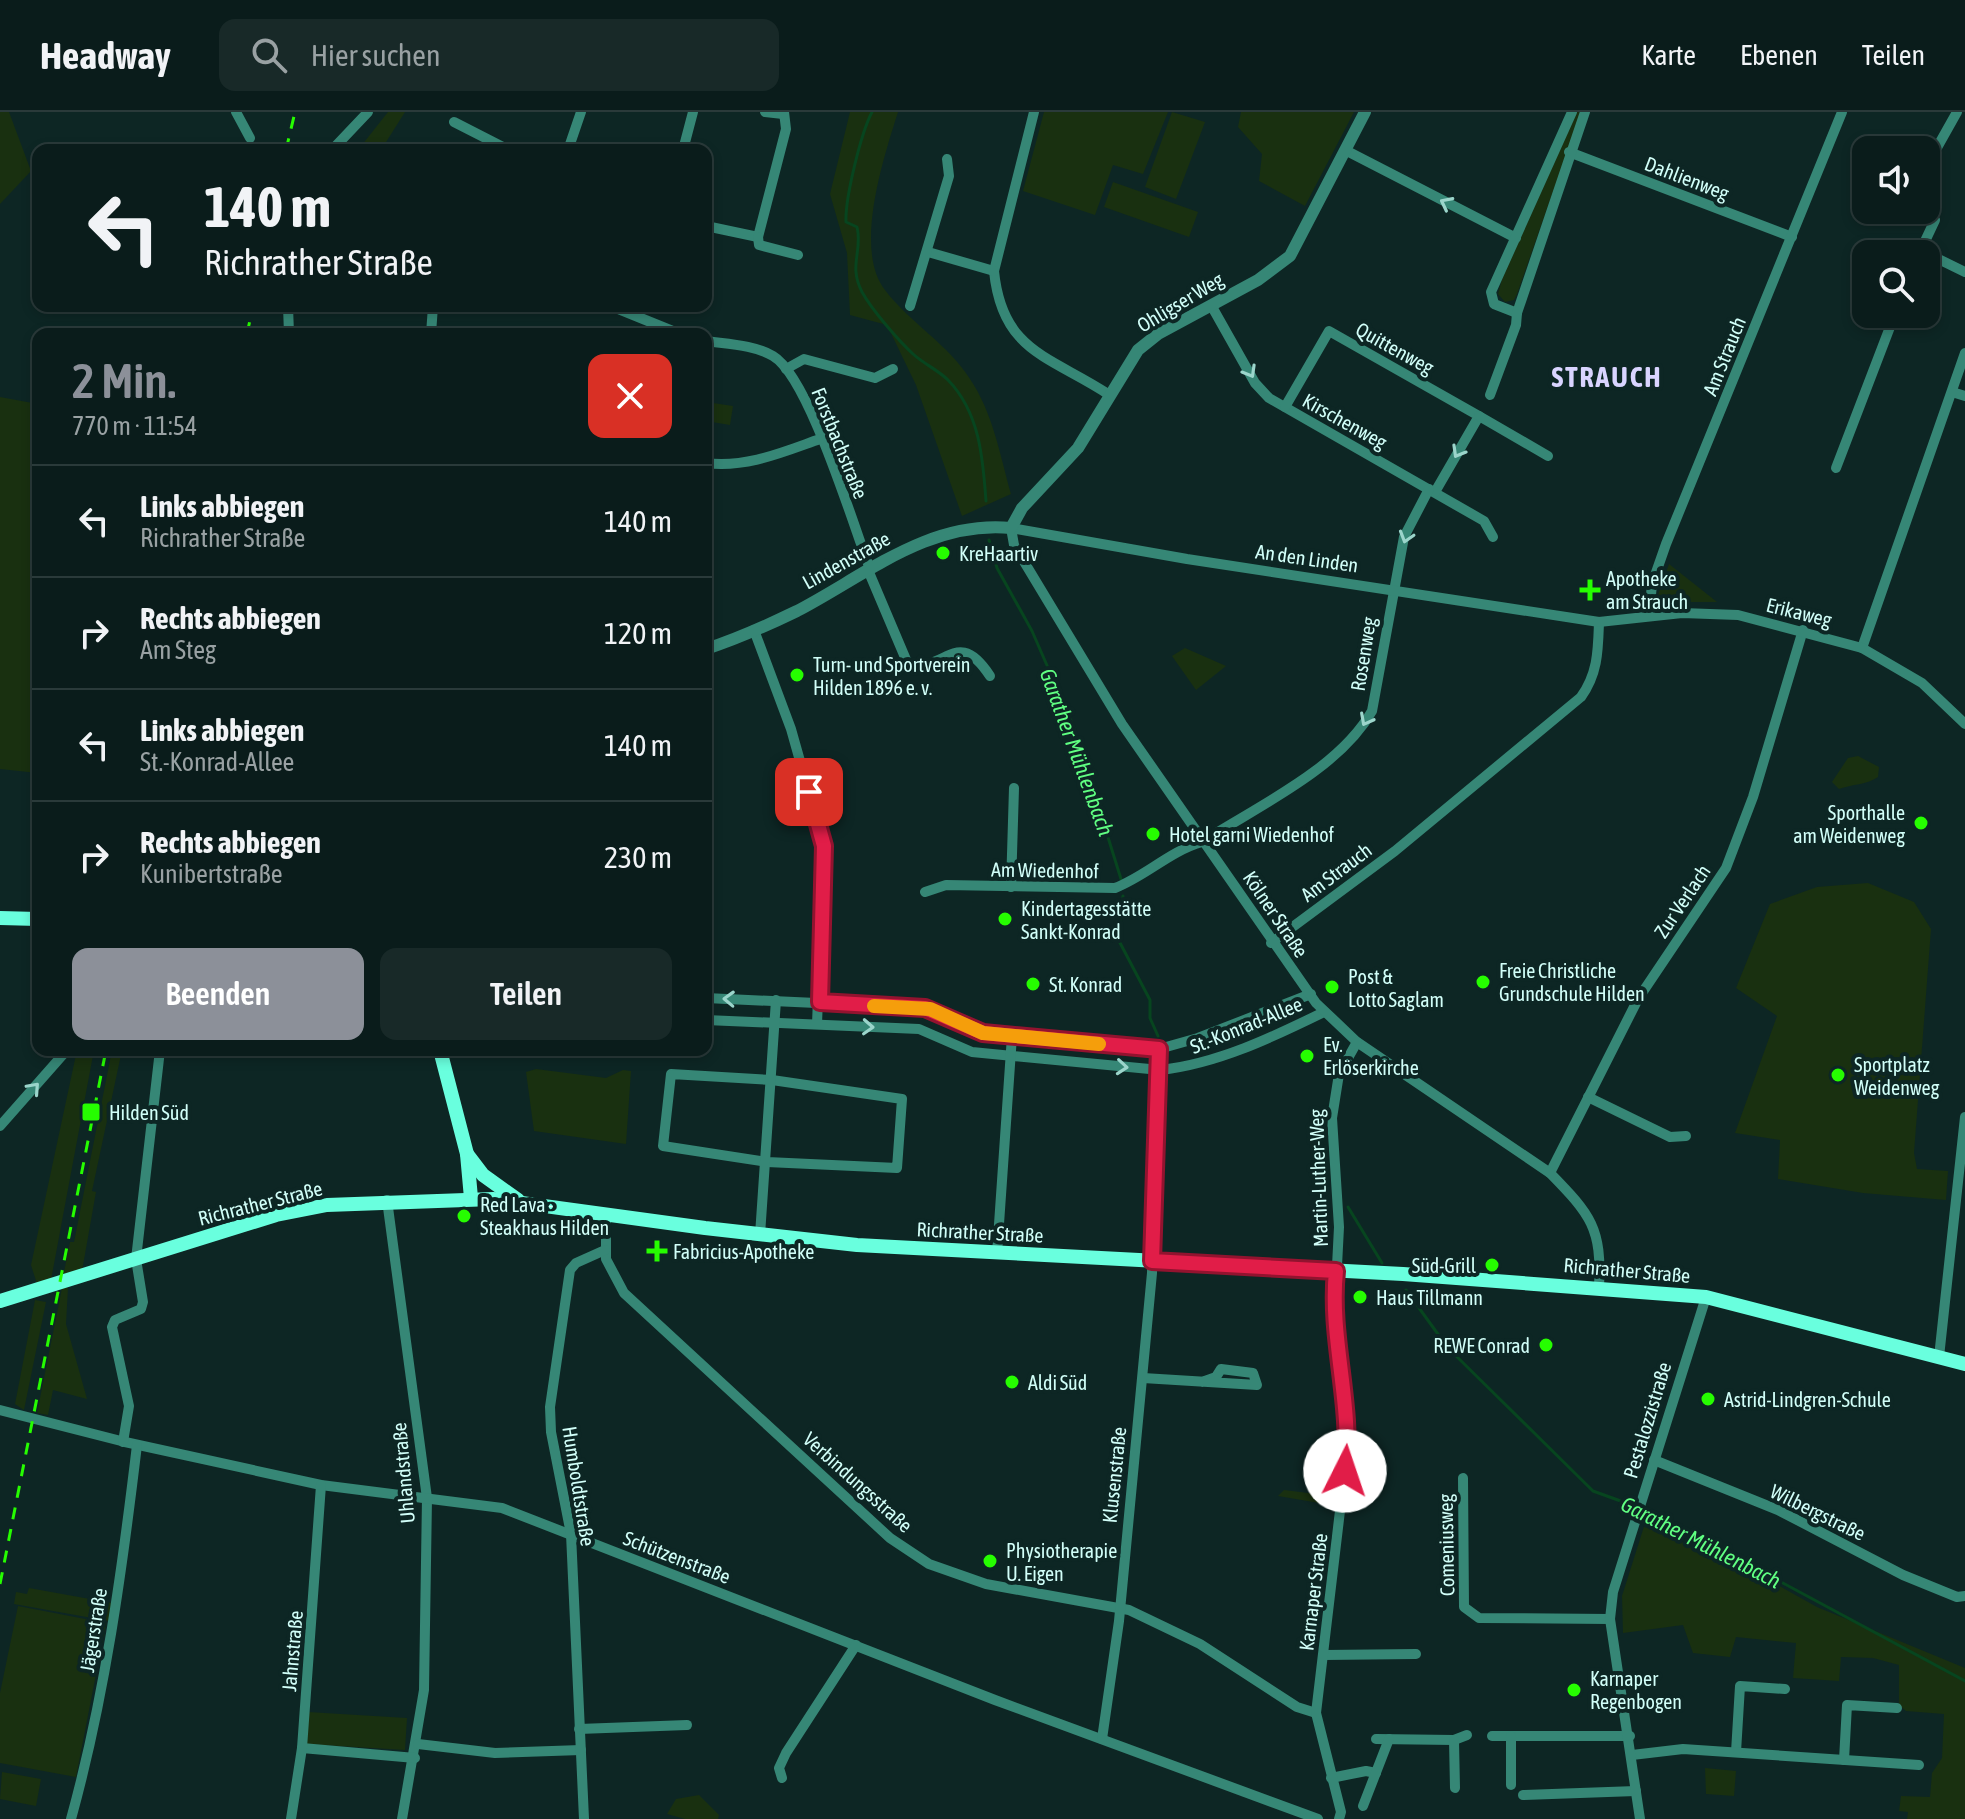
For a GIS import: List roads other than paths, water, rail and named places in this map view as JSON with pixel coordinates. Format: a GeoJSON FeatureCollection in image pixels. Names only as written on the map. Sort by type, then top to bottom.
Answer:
{"type":"FeatureCollection","features":[{"type":"Feature","properties":{"kind":"main road"},"geometry":{"type":"LineString","coordinates":[[0,918],[32,919]]}},
{"type":"Feature","properties":{"kind":"main road"},"geometry":{"type":"LineString","coordinates":[[442,1056],[467,1154],[471,1198]]}},
{"type":"Feature","properties":{"kind":"main road"},"geometry":{"type":"LineString","coordinates":[[467,1154],[483,1175],[521,1202]]}},
{"type":"Feature","properties":{"kind":"main road"},"geometry":{"type":"LineString","coordinates":[[471,1198],[480,1188],[483,1175]]}},
{"type":"Feature","properties":{"kind":"main road","name":"Richrather Straße"},"geometry":{"type":"LineString","coordinates":[[0,1301],[276,1215],[327,1205],[471,1198],[760,1235],[997,1253],[1599,1287],[1706,1297],[1965,1364]]}},
{"type":"Feature","properties":{"kind":"street"},"geometry":{"type":"LineString","coordinates":[[236,112],[250,138]]}},
{"type":"Feature","properties":{"kind":"street"},"geometry":{"type":"LineString","coordinates":[[338,144],[368,112]]}},
{"type":"Feature","properties":{"kind":"street"},"geometry":{"type":"LineString","coordinates":[[570,144],[581,112]]}},
{"type":"Feature","properties":{"kind":"street"},"geometry":{"type":"LineString","coordinates":[[685,144],[693,112]]}},
{"type":"Feature","properties":{"kind":"street"},"geometry":{"type":"LineString","coordinates":[[765,112],[784,113],[786,129],[758,237],[759,245],[798,255]]}},
{"type":"Feature","properties":{"kind":"street"},"geometry":{"type":"LineString","coordinates":[[1034,112],[994,271],[996,292],[1011,330],[1030,350],[1108,394]]}},
{"type":"Feature","properties":{"kind":"street","name":"Ohligser Weg"},"geometry":{"type":"LineString","coordinates":[[1011,528],[1018,512],[1078,448],[1108,394],[1138,350],[1158,334],[1258,280],[1290,256],[1365,112]]}},
{"type":"Feature","properties":{"kind":"street"},"geometry":{"type":"LineString","coordinates":[[1517,313],[1494,304],[1491,298],[1572,112]]}},
{"type":"Feature","properties":{"kind":"street"},"geometry":{"type":"LineString","coordinates":[[1490,395],[1516,325],[1517,313],[1569,152],[1585,112]]}},
{"type":"Feature","properties":{"kind":"street","name":"Am Strauch"},"geometry":{"type":"LineString","coordinates":[[1649,616],[1652,584],[1666,544],[1842,112]]}},
{"type":"Feature","properties":{"kind":"street"},"geometry":{"type":"LineString","coordinates":[[1940,142],[1957,112]]}},
{"type":"Feature","properties":{"kind":"street"},"geometry":{"type":"LineString","coordinates":[[454,122],[497,144]]}},
{"type":"Feature","properties":{"kind":"street"},"geometry":{"type":"LineString","coordinates":[[1345,150],[1516,238]]}},
{"type":"Feature","properties":{"kind":"street","name":"Dahlienweg"},"geometry":{"type":"LineString","coordinates":[[1569,152],[1792,237]]}},
{"type":"Feature","properties":{"kind":"street"},"geometry":{"type":"LineString","coordinates":[[910,306],[949,176],[947,159]]}},
{"type":"Feature","properties":{"kind":"street"},"geometry":{"type":"LineString","coordinates":[[712,227],[758,237]]}},
{"type":"Feature","properties":{"kind":"street"},"geometry":{"type":"LineString","coordinates":[[928,252],[994,271]]}},
{"type":"Feature","properties":{"kind":"street"},"geometry":{"type":"LineString","coordinates":[[1940,261],[1965,272]]}},
{"type":"Feature","properties":{"kind":"street","name":"Kirschenweg"},"geometry":{"type":"LineString","coordinates":[[1211,305],[1255,383],[1269,398],[1484,521],[1493,537]]}},
{"type":"Feature","properties":{"kind":"street"},"geometry":{"type":"LineString","coordinates":[[626,312],[665,328]]}},
{"type":"Feature","properties":{"kind":"street"},"geometry":{"type":"LineString","coordinates":[[1836,468],[1890,328]]}},
{"type":"Feature","properties":{"kind":"street","name":"Quittenweg"},"geometry":{"type":"LineString","coordinates":[[1285,407],[1329,331],[1548,456]]}},
{"type":"Feature","properties":{"kind":"street","name":"Forstbachstraße"},"geometry":{"type":"LineString","coordinates":[[712,342],[755,349],[773,356],[804,396],[907,662],[917,664],[965,652],[977,656],[990,676]]}},
{"type":"Feature","properties":{"kind":"street"},"geometry":{"type":"LineString","coordinates":[[1862,648],[1965,353]]}},
{"type":"Feature","properties":{"kind":"street"},"geometry":{"type":"LineString","coordinates":[[786,369],[804,359],[875,378],[893,369]]}},
{"type":"Feature","properties":{"kind":"street"},"geometry":{"type":"LineString","coordinates":[[1952,392],[1965,396]]}},
{"type":"Feature","properties":{"kind":"street"},"geometry":{"type":"LineString","coordinates":[[1432,491],[1479,416]]}},
{"type":"Feature","properties":{"kind":"street"},"geometry":{"type":"LineString","coordinates":[[712,463],[732,464],[771,457],[820,439]]}},
{"type":"Feature","properties":{"kind":"street","name":"Rosenweg"},"geometry":{"type":"LineString","coordinates":[[1202,842],[1342,752],[1361,731],[1372,711],[1405,532],[1432,491]]}},
{"type":"Feature","properties":{"kind":"street","name":"Lindenstraße"},"geometry":{"type":"LineString","coordinates":[[712,647],[754,630],[952,530],[980,526],[1011,528]]}},
{"type":"Feature","properties":{"kind":"street","name":"An den Linden"},"geometry":{"type":"LineString","coordinates":[[1011,528],[1187,559],[1599,622]]}},
{"type":"Feature","properties":{"kind":"street","name":"Kölner Straße"},"geometry":{"type":"LineString","coordinates":[[1011,528],[1014,545],[1122,724],[1271,943],[1324,1012],[1357,1042],[1550,1173],[1573,1197],[1598,1235],[1599,1287]]}},
{"type":"Feature","properties":{"kind":"street","name":"Erikaweg"},"geometry":{"type":"LineString","coordinates":[[1599,622],[1719,612],[1803,630],[1862,648],[1922,683],[1965,724]]}},
{"type":"Feature","properties":{"kind":"street","name":"Am Strauch"},"geometry":{"type":"LineString","coordinates":[[1271,943],[1395,851],[1581,697],[1593,681],[1597,665],[1599,622]]}},
{"type":"Feature","properties":{"kind":"street"},"geometry":{"type":"LineString","coordinates":[[754,630],[791,729],[824,846],[817,1024]]}},
{"type":"Feature","properties":{"kind":"street","name":"Zur Verlach"},"geometry":{"type":"LineString","coordinates":[[1550,1173],[1638,999],[1726,868],[1753,797],[1803,630]]}},
{"type":"Feature","properties":{"kind":"street"},"geometry":{"type":"LineString","coordinates":[[1011,887],[1014,788]]}},
{"type":"Feature","properties":{"kind":"street","name":"Am Wiedenhof"},"geometry":{"type":"LineString","coordinates":[[925,892],[946,885],[1115,888],[1132,881],[1183,847],[1202,842]]}},
{"type":"Feature","properties":{"kind":"street","name":"St.-Konrad-Allee"},"geometry":{"type":"LineString","coordinates":[[712,998],[930,1009],[983,1033],[1159,1049],[1198,1038],[1311,994]]}},
{"type":"Feature","properties":{"kind":"street"},"geometry":{"type":"LineString","coordinates":[[760,1235],[776,1000]]}},
{"type":"Feature","properties":{"kind":"street","name":"St.-Konrad-Allee"},"geometry":{"type":"LineString","coordinates":[[712,1020],[919,1029],[966,1051],[1009,1058],[1160,1070],[1190,1067],[1274,1036],[1324,1012]]}},
{"type":"Feature","properties":{"kind":"street"},"geometry":{"type":"LineString","coordinates":[[997,1253],[1012,1036]]}},
{"type":"Feature","properties":{"kind":"street","name":"Martin-Luther-Weg"},"geometry":{"type":"LineString","coordinates":[[1336,1271],[1339,1214],[1334,1094],[1339,1074],[1357,1042]]}},
{"type":"Feature","properties":{"kind":"street","name":"Klusenstraße"},"geometry":{"type":"LineString","coordinates":[[1102,1739],[1120,1607],[1143,1378],[1152,1261],[1159,1049]]}},
{"type":"Feature","properties":{"kind":"street"},"geometry":{"type":"LineString","coordinates":[[0,1126],[62,1056]]}},
{"type":"Feature","properties":{"kind":"street"},"geometry":{"type":"LineString","coordinates":[[123,1442],[129,1406],[111,1335],[115,1320],[141,1309],[143,1302],[136,1259],[159,1056]]}},
{"type":"Feature","properties":{"kind":"street"},"geometry":{"type":"LineString","coordinates":[[671,1074],[772,1080],[902,1099],[897,1168],[767,1162],[663,1146],[671,1074]]}},
{"type":"Feature","properties":{"kind":"street"},"geometry":{"type":"LineString","coordinates":[[1588,1097],[1670,1137],[1686,1136]]}},
{"type":"Feature","properties":{"kind":"street"},"geometry":{"type":"LineString","coordinates":[[1939,1357],[1963,1162],[1965,1117]]}},
{"type":"Feature","properties":{"kind":"street","name":"Uhlandstraße"},"geometry":{"type":"LineString","coordinates":[[387,1200],[427,1498],[427,1638],[418,1744],[402,1819]]}},
{"type":"Feature","properties":{"kind":"street","name":"Verbindungsstraße"},"geometry":{"type":"LineString","coordinates":[[606,1214],[605,1250],[624,1293],[890,1538],[929,1564],[986,1584],[1120,1607],[1200,1644],[1286,1701],[1316,1713]]}},
{"type":"Feature","properties":{"kind":"street","name":"Humboldtstraße"},"geometry":{"type":"LineString","coordinates":[[584,1819],[571,1534],[551,1432],[550,1407],[570,1270],[576,1263],[605,1250]]}},
{"type":"Feature","properties":{"kind":"street","name":"Karnaper Straße"},"geometry":{"type":"LineString","coordinates":[[1336,1271],[1334,1325],[1349,1435],[1316,1713],[1341,1812],[1339,1819]]}},
{"type":"Feature","properties":{"kind":"street","name":"Pestalozzistraße"},"geometry":{"type":"LineString","coordinates":[[1640,1819],[1630,1736],[1610,1619],[1613,1592],[1706,1297]]}},
{"type":"Feature","properties":{"kind":"street"},"geometry":{"type":"LineString","coordinates":[[1143,1378],[1250,1387],[1257,1385],[1253,1373],[1221,1369],[1216,1377],[1202,1382]]}},
{"type":"Feature","properties":{"kind":"street","name":"Schützenstraße"},"geometry":{"type":"LineString","coordinates":[[0,1410],[123,1442],[321,1485],[502,1508],[1318,1819]]}},
{"type":"Feature","properties":{"kind":"street","name":"Jägerstraße"},"geometry":{"type":"LineString","coordinates":[[71,1819],[92,1744],[110,1649],[137,1445]]}},
{"type":"Feature","properties":{"kind":"street","name":"Wilbergstraße"},"geometry":{"type":"LineString","coordinates":[[1654,1460],[1778,1510],[1903,1575],[1957,1597],[1965,1596]]}},
{"type":"Feature","properties":{"kind":"street","name":"Comeniusweg"},"geometry":{"type":"LineString","coordinates":[[1463,1478],[1464,1607],[1479,1618],[1610,1619]]}},
{"type":"Feature","properties":{"kind":"street","name":"Jahnstraße"},"geometry":{"type":"LineString","coordinates":[[291,1819],[302,1748],[321,1485]]}},
{"type":"Feature","properties":{"kind":"street"},"geometry":{"type":"LineString","coordinates":[[782,1778],[779,1768],[786,1753],[856,1645]]}},
{"type":"Feature","properties":{"kind":"street"},"geometry":{"type":"LineString","coordinates":[[1324,1655],[1416,1654]]}},
{"type":"Feature","properties":{"kind":"street"},"geometry":{"type":"LineString","coordinates":[[1736,1752],[1740,1686],[1785,1689]]}},
{"type":"Feature","properties":{"kind":"street"},"geometry":{"type":"LineString","coordinates":[[1844,1760],[1847,1705],[1897,1708]]}},
{"type":"Feature","properties":{"kind":"street"},"geometry":{"type":"LineString","coordinates":[[579,1729],[687,1725]]}},
{"type":"Feature","properties":{"kind":"street"},"geometry":{"type":"LineString","coordinates":[[1376,1739],[1454,1740],[1467,1735]]}},
{"type":"Feature","properties":{"kind":"street"},"geometry":{"type":"LineString","coordinates":[[1492,1736],[1630,1736]]}},
{"type":"Feature","properties":{"kind":"street"},"geometry":{"type":"LineString","coordinates":[[1511,1736],[1511,1785]]}},
{"type":"Feature","properties":{"kind":"street"},"geometry":{"type":"LineString","coordinates":[[1363,1806],[1389,1739]]}},
{"type":"Feature","properties":{"kind":"street"},"geometry":{"type":"LineString","coordinates":[[1454,1740],[1455,1788]]}},
{"type":"Feature","properties":{"kind":"street"},"geometry":{"type":"LineString","coordinates":[[418,1744],[480,1751],[581,1750]]}},
{"type":"Feature","properties":{"kind":"street"},"geometry":{"type":"LineString","coordinates":[[302,1748],[415,1758]]}},
{"type":"Feature","properties":{"kind":"street"},"geometry":{"type":"LineString","coordinates":[[1632,1755],[1683,1749],[1919,1765]]}},
{"type":"Feature","properties":{"kind":"street"},"geometry":{"type":"LineString","coordinates":[[1331,1778],[1366,1771],[1376,1773]]}},
{"type":"Feature","properties":{"kind":"street"},"geometry":{"type":"LineString","coordinates":[[1523,1795],[1636,1791]]}},
{"type":"Feature","properties":{"kind":"waterway","name":"Garather Mühlenbach"},"geometry":{"type":"LineString","coordinates":[[872,112],[854,166],[846,211],[846,222],[857,227],[858,282],[866,299],[893,333],[959,393],[978,437],[986,501]]}},
{"type":"Feature","properties":{"kind":"waterway","name":"Garather Mühlenbach"},"geometry":{"type":"LineString","coordinates":[[989,540],[997,568],[1032,631],[1073,725],[1121,879]]}},
{"type":"Feature","properties":{"kind":"waterway","name":"Garather Mühlenbach"},"geometry":{"type":"LineString","coordinates":[[1123,896],[1118,939],[1150,1000],[1150,1018],[1158,1036]]}},
{"type":"Feature","properties":{"kind":"waterway","name":"Garather Mühlenbach"},"geometry":{"type":"LineString","coordinates":[[1348,1207],[1382,1263]]}},
{"type":"Feature","properties":{"kind":"waterway","name":"Garather Mühlenbach"},"geometry":{"type":"LineString","coordinates":[[1406,1290],[1448,1348],[1593,1491],[1651,1512],[1965,1681]]}},
{"type":"Feature","properties":{"kind":"railway"},"geometry":{"type":"LineString","coordinates":[[287,144],[295,112]]}},
{"type":"Feature","properties":{"kind":"railway"},"geometry":{"type":"LineString","coordinates":[[248,328],[252,312]]}},
{"type":"Feature","properties":{"kind":"railway"},"geometry":{"type":"LineString","coordinates":[[0,1584],[105,1056]]}},
{"type":"Feature","properties":{"kind":"place","name":"KreHaartiv"},"geometry":{"type":"Point","coordinates":[943,553]}},
{"type":"Feature","properties":{"kind":"place","name":"Apotheke am Strauch"},"geometry":{"type":"Point","coordinates":[1590,590]}},
{"type":"Feature","properties":{"kind":"place","name":"Turn- und Sportverein Hilden 1896 e. v."},"geometry":{"type":"Point","coordinates":[797,675]}},
{"type":"Feature","properties":{"kind":"place","name":"Sporthalle am Weidenweg"},"geometry":{"type":"Point","coordinates":[1921,823]}},
{"type":"Feature","properties":{"kind":"place","name":"Hotel garni Wiedenhof"},"geometry":{"type":"Point","coordinates":[1153,834]}},
{"type":"Feature","properties":{"kind":"place","name":"Kindertagesstätte Sankt-Konrad"},"geometry":{"type":"Point","coordinates":[1005,919]}},
{"type":"Feature","properties":{"kind":"place","name":"Freie Christliche Grundschule Hilden"},"geometry":{"type":"Point","coordinates":[1483,982]}},
{"type":"Feature","properties":{"kind":"place","name":"St. Konrad"},"geometry":{"type":"Point","coordinates":[1033,984]}},
{"type":"Feature","properties":{"kind":"place","name":"Post & Lotto Saglam"},"geometry":{"type":"Point","coordinates":[1332,987]}},
{"type":"Feature","properties":{"kind":"place","name":"Ev. Erlöserkirche"},"geometry":{"type":"Point","coordinates":[1307,1056]}},
{"type":"Feature","properties":{"kind":"place","name":"Sportplatz Weidenweg"},"geometry":{"type":"Point","coordinates":[1838,1075]}},
{"type":"Feature","properties":{"kind":"place","name":"Hilden Süd"},"geometry":{"type":"Point","coordinates":[91,1112]}},
{"type":"Feature","properties":{"kind":"place","name":"Red Lava - Steakhaus Hilden"},"geometry":{"type":"Point","coordinates":[464,1216]}},
{"type":"Feature","properties":{"kind":"place","name":"Fabricius-Apotheke"},"geometry":{"type":"Point","coordinates":[657,1251]}},
{"type":"Feature","properties":{"kind":"place","name":"Süd-Grill"},"geometry":{"type":"Point","coordinates":[1492,1265]}},
{"type":"Feature","properties":{"kind":"place","name":"Haus Tillmann"},"geometry":{"type":"Point","coordinates":[1360,1297]}},
{"type":"Feature","properties":{"kind":"place","name":"REWE Conrad"},"geometry":{"type":"Point","coordinates":[1546,1345]}},
{"type":"Feature","properties":{"kind":"place","name":"Aldi Süd"},"geometry":{"type":"Point","coordinates":[1012,1382]}},
{"type":"Feature","properties":{"kind":"place","name":"Astrid-Lindgren-Schule"},"geometry":{"type":"Point","coordinates":[1708,1399]}},
{"type":"Feature","properties":{"kind":"place","name":"Physiotherapie U. Eigen"},"geometry":{"type":"Point","coordinates":[990,1561]}},
{"type":"Feature","properties":{"kind":"place","name":"Karnaper Regenbogen"},"geometry":{"type":"Point","coordinates":[1574,1690]}},
{"type":"Feature","properties":{"kind":"district","name":"STRAUCH"},"geometry":{"type":"Point","coordinates":[1607,377]}}]}
